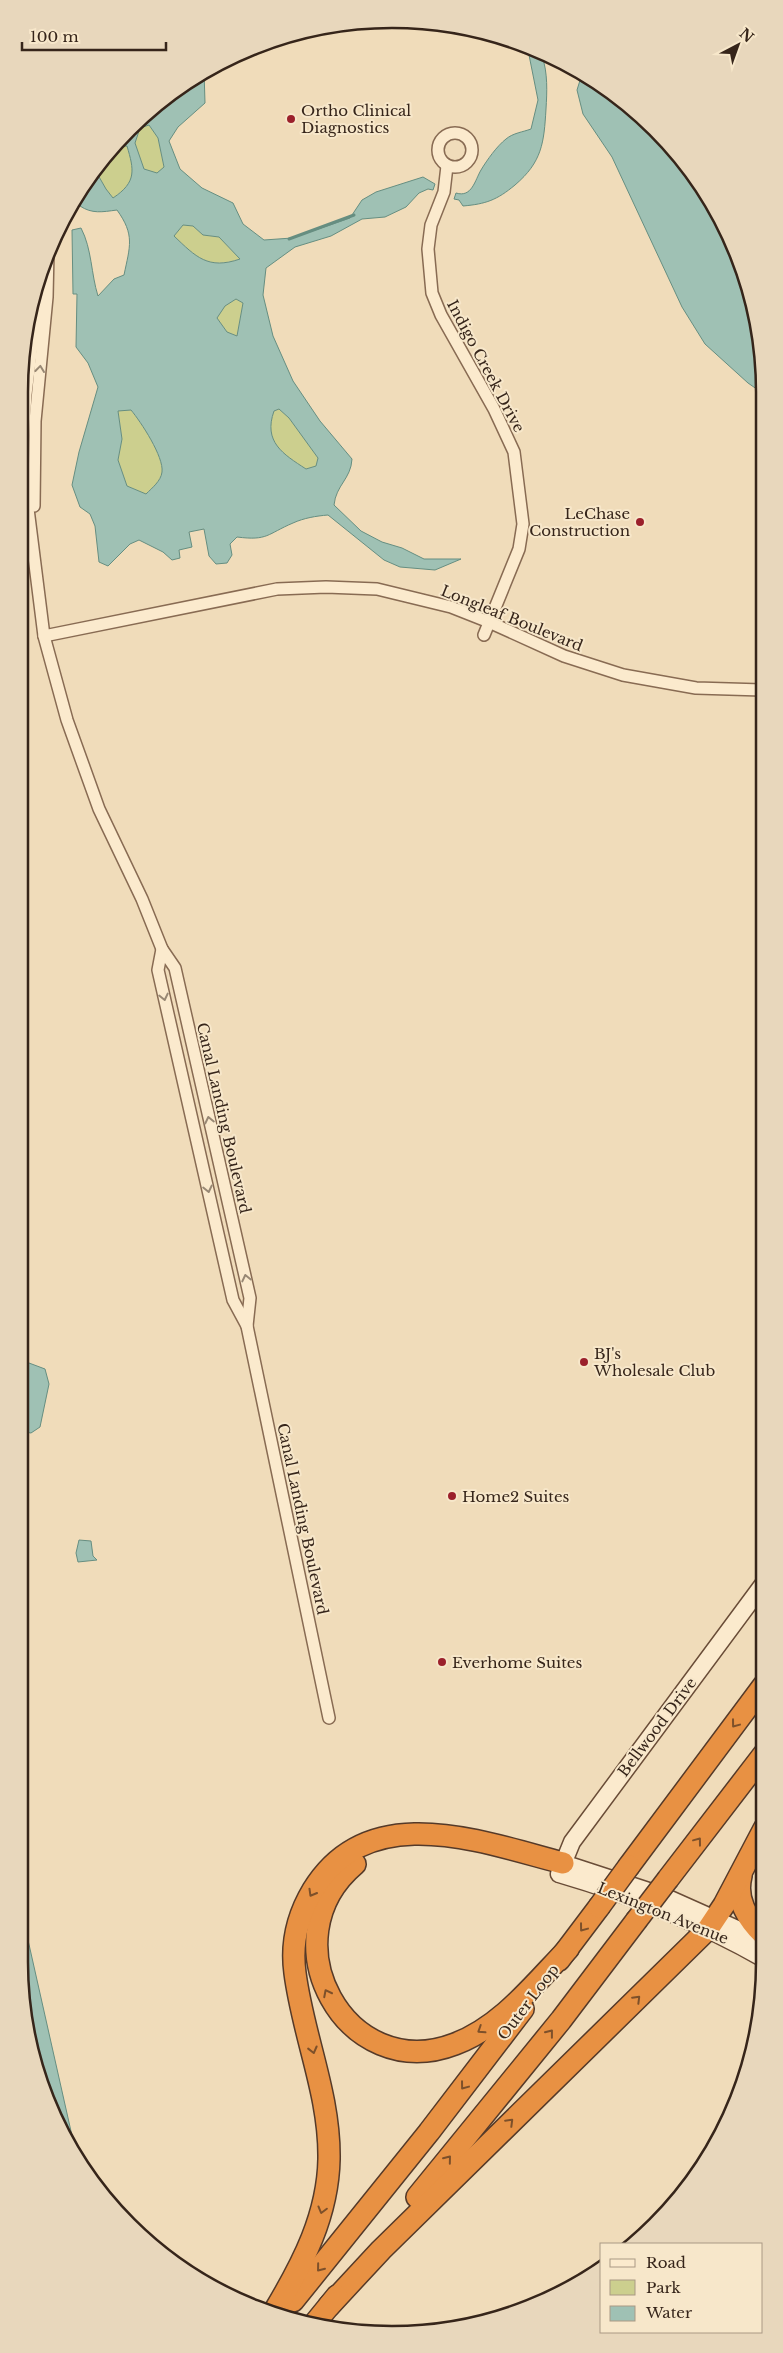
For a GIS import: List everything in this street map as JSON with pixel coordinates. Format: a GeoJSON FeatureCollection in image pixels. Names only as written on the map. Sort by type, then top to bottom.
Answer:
{"type":"FeatureCollection","features":[{"type":"Feature","properties":{"kind":"highway","name":"Outer Loop"},"geometry":{"type":"LineString","coordinates":[[286,2310],[435,2124],[756,1696]]}},
{"type":"Feature","properties":{"kind":"highway"},"geometry":{"type":"LineString","coordinates":[[329,2306],[540,2047],[756,1764]]}},
{"type":"Feature","properties":{"kind":"highway"},"geometry":{"type":"LineString","coordinates":[[277,2307],[312,2242],[323,2205],[328,2175],[329,2142],[326,2111],[298,1988],[294,1959],[295,1938],[300,1918],[316,1885],[333,1866],[355,1849],[384,1837],[408,1832],[427,1832],[465,1839],[561,1868]]}},
{"type":"Feature","properties":{"kind":"highway"},"geometry":{"type":"LineString","coordinates":[[561,1868],[436,1843],[414,1842],[383,1848],[356,1863],[342,1876],[331,1892],[319,1920],[316,1958],[319,1974],[326,1991],[338,2011],[352,2026],[386,2044],[401,2049],[424,2050],[456,2044],[488,2026],[518,2000],[568,1949]]}},
{"type":"Feature","properties":{"kind":"highway"},"geometry":{"type":"LineString","coordinates":[[318,2318],[381,2250],[712,1924],[756,1844]]}},
{"type":"Feature","properties":{"kind":"highway"},"geometry":{"type":"LineString","coordinates":[[743,1869],[739,1884],[742,1902],[750,1920],[756,1926]]}},
{"type":"Feature","properties":{"kind":"street","name":"Indigo Creek Drive"},"geometry":{"type":"LineString","coordinates":[[447,166],[444,192],[431,225],[428,248],[432,293],[440,315],[498,417],[514,452],[523,524],[519,549],[484,635]]}},
{"type":"Feature","properties":{"kind":"street","name":"Canal Landing Boulevard"},"geometry":{"type":"LineString","coordinates":[[32,540],[35,421],[47,297],[48,273]]}},
{"type":"Feature","properties":{"kind":"street","name":"Canal Landing Boulevard"},"geometry":{"type":"LineString","coordinates":[[28,378],[36,313]]}},
{"type":"Feature","properties":{"kind":"street","name":"Canal Landing Boulevard"},"geometry":{"type":"LineString","coordinates":[[28,508],[44,636],[67,720],[96,802],[142,899],[162,949],[175,968],[250,1298],[246,1326]]}},
{"type":"Feature","properties":{"kind":"street","name":"Longleaf Boulevard"},"geometry":{"type":"LineString","coordinates":[[44,636],[259,592],[326,586],[377,590],[434,602],[489,622],[576,660],[634,678],[696,688],[756,690]]}},
{"type":"Feature","properties":{"kind":"street","name":"Canal Landing Boulevard"},"geometry":{"type":"LineString","coordinates":[[162,949],[158,970],[233,1300],[246,1326],[329,1718]]}},
{"type":"Feature","properties":{"kind":"street","name":"Bellwood Drive"},"geometry":{"type":"LineString","coordinates":[[561,1868],[574,1838],[756,1594]]}},
{"type":"Feature","properties":{"kind":"street","name":"Lexington Avenue"},"geometry":{"type":"LineString","coordinates":[[561,1868],[631,1898],[756,1938]]}},
{"type":"Feature","properties":{"kind":"street","name":"Lexington Avenue"},"geometry":{"type":"LineString","coordinates":[[712,1924],[756,1954]]}},
{"type":"Feature","properties":{"kind":"green space"},"geometry":{"type":"Polygon","coordinates":[[[149,125],[158,138],[164,168],[157,174],[144,169],[135,143],[141,128],[149,125]]]}},
{"type":"Feature","properties":{"kind":"green space"},"geometry":{"type":"Polygon","coordinates":[[[123,145],[127,145],[132,169],[130,180],[127,186],[113,198],[99,176],[118,151],[123,145]]]}},
{"type":"Feature","properties":{"kind":"green space"},"geometry":{"type":"Polygon","coordinates":[[[183,225],[193,226],[203,235],[219,237],[240,259],[219,263],[203,260],[196,256],[174,236],[183,225]]]}},
{"type":"Feature","properties":{"kind":"green space"},"geometry":{"type":"Polygon","coordinates":[[[236,299],[243,303],[237,336],[227,332],[217,318],[225,306],[236,299]]]}},
{"type":"Feature","properties":{"kind":"green space"},"geometry":{"type":"Polygon","coordinates":[[[279,409],[289,418],[318,458],[316,466],[306,469],[277,446],[271,431],[271,422],[274,411],[279,409]]]}},
{"type":"Feature","properties":{"kind":"green space"},"geometry":{"type":"Polygon","coordinates":[[[118,410],[131,410],[156,449],[162,466],[160,478],[146,494],[127,486],[118,460],[122,439],[118,410]]]}},
{"type":"Feature","properties":{"kind":"water"},"geometry":{"type":"Polygon","coordinates":[[[529,54],[544,61],[546,76],[545,121],[540,151],[524,177],[509,190],[497,198],[463,206],[459,200],[454,199],[456,193],[461,194],[469,191],[489,158],[506,139],[531,129],[538,100],[529,54]]]}},
{"type":"Feature","properties":{"kind":"water"},"geometry":{"type":"Polygon","coordinates":[[[204,80],[205,103],[178,127],[169,141],[180,169],[202,188],[233,203],[243,224],[264,240],[292,238],[350,218],[362,200],[376,192],[423,177],[435,184],[433,190],[428,189],[419,193],[406,207],[385,217],[362,219],[331,236],[295,247],[266,268],[263,295],[273,336],[293,381],[320,421],[352,459],[349,472],[335,498],[334,505],[361,531],[382,542],[402,548],[424,559],[461,559],[435,570],[400,567],[384,560],[328,515],[301,520],[267,536],[255,538],[237,537],[230,544],[232,555],[227,563],[216,564],[209,556],[204,529],[189,532],[192,547],[179,550],[180,558],[172,560],[163,552],[139,540],[130,544],[108,566],[99,562],[95,526],[90,514],[80,507],[72,485],[79,452],[98,387],[88,363],[76,347],[77,294],[73,294],[72,230],[81,228],[85,236],[98,296],[114,279],[124,275],[130,241],[129,234],[117,210],[102,212],[78,207],[99,176],[113,198],[126,186],[132,175],[127,146],[123,146],[140,129],[135,143],[144,169],[157,173],[164,167],[158,138],[149,125],[141,128],[170,103],[204,80]],[[183,225],[174,236],[203,260],[219,263],[240,259],[219,237],[203,235],[193,226],[183,225]],[[236,299],[225,306],[217,318],[227,332],[237,336],[243,303],[236,299]],[[279,409],[274,411],[271,431],[277,446],[306,469],[316,466],[318,458],[289,418],[279,409]],[[131,410],[118,411],[122,439],[118,460],[127,486],[146,494],[160,478],[162,466],[156,449],[131,410]]]}},
{"type":"Feature","properties":{"kind":"water"},"geometry":{"type":"Polygon","coordinates":[[[580,80],[632,118],[665,151],[694,189],[707,210],[728,252],[743,297],[749,320],[756,388],[705,344],[682,307],[612,157],[583,114],[577,90],[580,80]]]}},
{"type":"Feature","properties":{"kind":"water"},"geometry":{"type":"Polygon","coordinates":[[[28,1363],[45,1369],[49,1384],[40,1427],[31,1433],[28,1432],[28,1363]]]}},
{"type":"Feature","properties":{"kind":"water"},"geometry":{"type":"Polygon","coordinates":[[[79,1540],[91,1541],[93,1556],[97,1560],[78,1562],[76,1553],[79,1540]]]}},
{"type":"Feature","properties":{"kind":"water"},"geometry":{"type":"Polygon","coordinates":[[[28,1940],[72,2136],[55,2101],[34,2033],[28,1985],[28,1940]]]}},
{"type":"Feature","properties":{"kind":"waterway"},"geometry":{"type":"LineString","coordinates":[[289,239],[354,215]]}},
{"type":"Feature","properties":{"kind":"place","name":"Ortho Clinical Diagnostics"},"geometry":{"type":"Point","coordinates":[291,119]}},
{"type":"Feature","properties":{"kind":"place","name":"LeChase Construction"},"geometry":{"type":"Point","coordinates":[640,522]}},
{"type":"Feature","properties":{"kind":"place","name":"BJ's Wholesale Club"},"geometry":{"type":"Point","coordinates":[584,1362]}},
{"type":"Feature","properties":{"kind":"place","name":"Home2 Suites"},"geometry":{"type":"Point","coordinates":[452,1496]}},
{"type":"Feature","properties":{"kind":"place","name":"Everhome Suites"},"geometry":{"type":"Point","coordinates":[442,1662]}}]}
